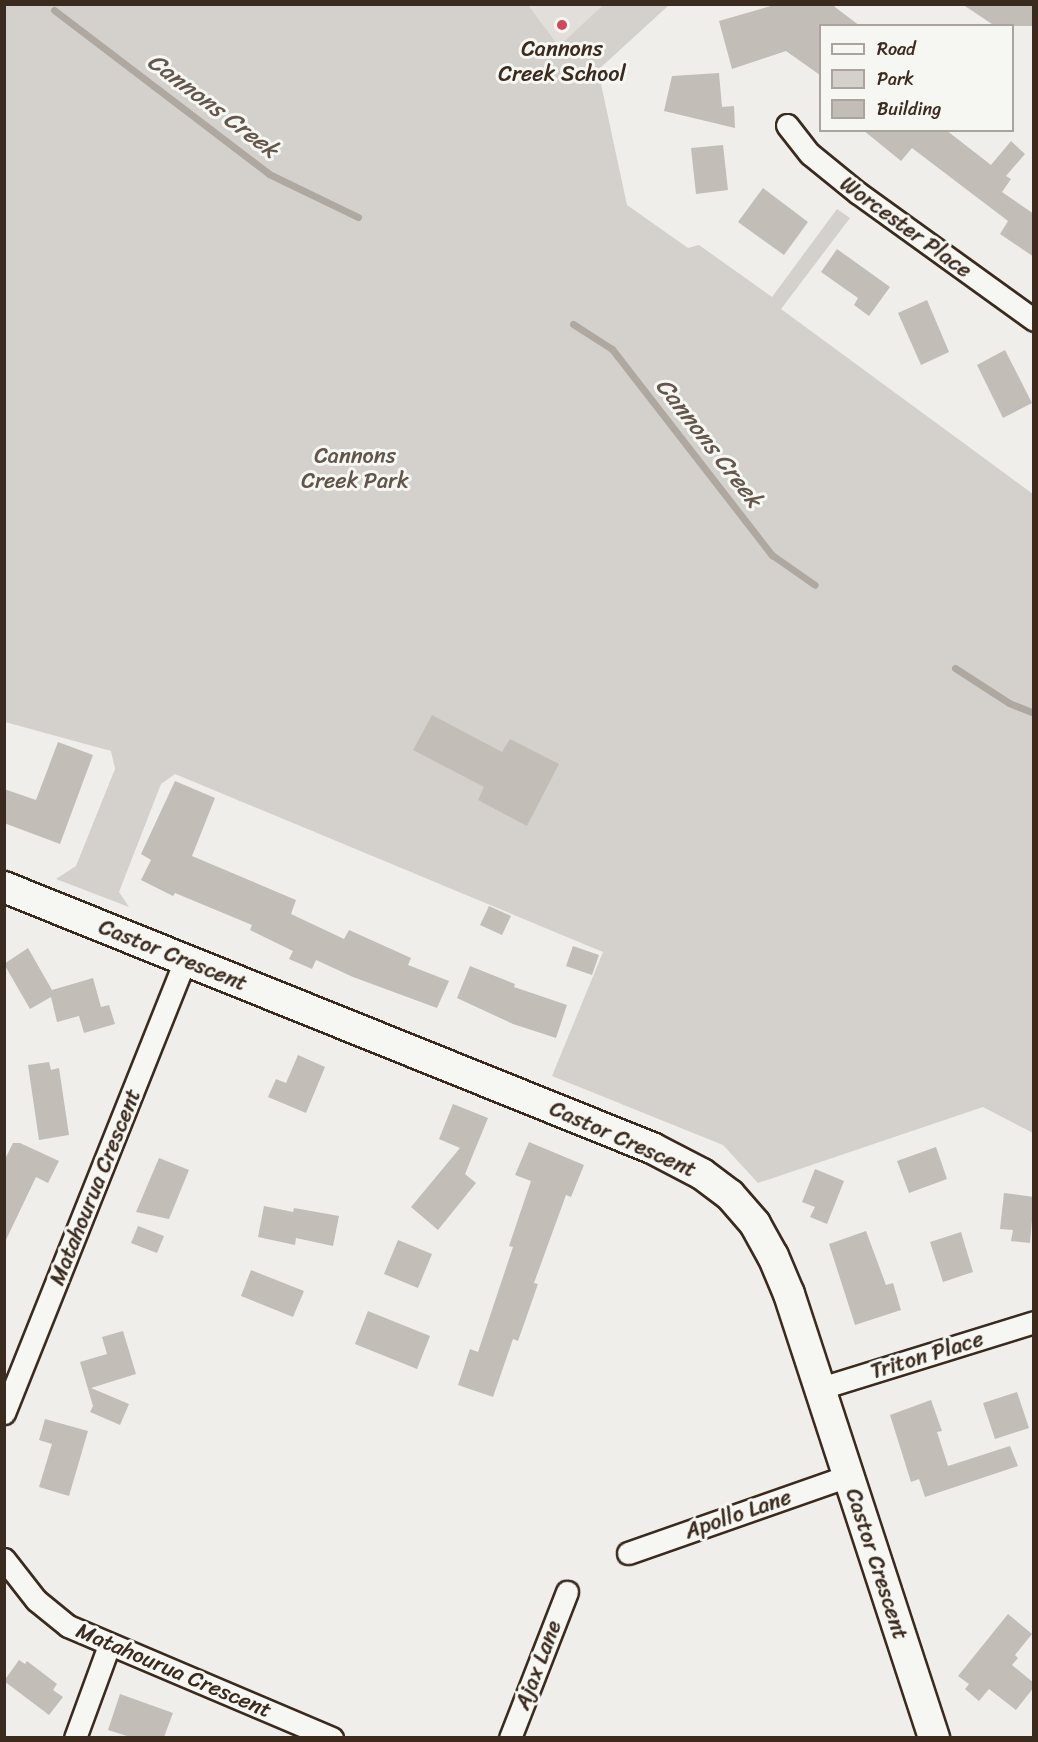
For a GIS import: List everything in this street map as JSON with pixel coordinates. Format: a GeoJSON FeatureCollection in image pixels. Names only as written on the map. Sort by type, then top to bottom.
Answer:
{"type":"FeatureCollection","features":[{"type":"Feature","properties":{"kind":"street","name":"Worcester Place"},"geometry":{"type":"LineString","coordinates":[[787,125],[810,154],[858,194],[1034,320]]}},
{"type":"Feature","properties":{"kind":"street","name":"Castor Crescent"},"geometry":{"type":"LineString","coordinates":[[4,887],[679,1160],[730,1195],[754,1224],[773,1256],[820,1388],[934,1737]]}},
{"type":"Feature","properties":{"kind":"street","name":"Matahourua Crescent"},"geometry":{"type":"LineString","coordinates":[[4,1413],[185,960]]}},
{"type":"Feature","properties":{"kind":"street","name":"Triton Place"},"geometry":{"type":"LineString","coordinates":[[820,1388],[1034,1322]]}},
{"type":"Feature","properties":{"kind":"street","name":"Apollo Lane"},"geometry":{"type":"LineString","coordinates":[[628,1553],[848,1476]]}},
{"type":"Feature","properties":{"kind":"street","name":"Matahourua Crescent"},"geometry":{"type":"LineString","coordinates":[[4,1559],[27,1591],[47,1611],[77,1631],[332,1737]]}},
{"type":"Feature","properties":{"kind":"street","name":"Ajax Lane"},"geometry":{"type":"LineString","coordinates":[[510,1737],[567,1592]]}},
{"type":"Feature","properties":{"kind":"street"},"geometry":{"type":"LineString","coordinates":[[75,1737],[109,1645]]}},
{"type":"Feature","properties":{"kind":"shaded area","name":"Cannons Creek School"},"geometry":{"type":"Polygon","coordinates":[[[528,5],[603,5],[559,46],[528,5]]]}},
{"type":"Feature","properties":{"kind":"green space","name":"Cannons Creek Park"},"geometry":{"type":"Polygon","coordinates":[[[4,5],[528,5],[559,46],[603,5],[669,5],[598,70],[627,205],[688,248],[699,245],[772,297],[837,209],[850,218],[781,309],[1033,494],[1033,1133],[983,1107],[758,1183],[723,1145],[552,1076],[603,952],[175,774],[161,784],[119,892],[129,907],[56,879],[76,866],[115,769],[111,751],[5,722],[4,5]]]}},
{"type":"Feature","properties":{"kind":"building"},"geometry":{"type":"Polygon","coordinates":[[[778,4],[831,4],[857,24],[819,24],[819,74],[786,51],[732,69],[719,21],[778,4]]]}},
{"type":"Feature","properties":{"kind":"building"},"geometry":{"type":"Polygon","coordinates":[[[962,4],[1034,4],[1034,26],[992,24],[962,4]]]}},
{"type":"Feature","properties":{"kind":"building"},"geometry":{"type":"Polygon","coordinates":[[[719,73],[722,107],[734,106],[735,128],[664,111],[672,76],[719,73]]]}},
{"type":"Feature","properties":{"kind":"building"},"geometry":{"type":"Polygon","coordinates":[[[865,132],[949,132],[991,165],[1011,141],[1025,154],[1006,176],[1011,179],[1002,192],[1034,214],[1034,257],[1000,234],[1008,221],[912,148],[901,161],[865,132]]]}},
{"type":"Feature","properties":{"kind":"building"},"geometry":{"type":"Polygon","coordinates":[[[723,145],[728,190],[696,194],[691,148],[723,145]]]}},
{"type":"Feature","properties":{"kind":"building"},"geometry":{"type":"Polygon","coordinates":[[[763,188],[808,222],[784,255],[738,222],[763,188]]]}},
{"type":"Feature","properties":{"kind":"building"},"geometry":{"type":"Polygon","coordinates":[[[837,249],[890,287],[869,316],[854,305],[858,298],[821,272],[837,249]]]}},
{"type":"Feature","properties":{"kind":"building"},"geometry":{"type":"Polygon","coordinates":[[[927,300],[949,352],[921,365],[898,313],[927,300]]]}},
{"type":"Feature","properties":{"kind":"building"},"geometry":{"type":"Polygon","coordinates":[[[1005,350],[1032,403],[1003,418],[977,365],[1005,350]]]}},
{"type":"Feature","properties":{"kind":"building"},"geometry":{"type":"Polygon","coordinates":[[[432,715],[502,752],[510,739],[559,764],[527,826],[478,800],[484,787],[413,750],[432,715]]]}},
{"type":"Feature","properties":{"kind":"building"},"geometry":{"type":"Polygon","coordinates":[[[58,742],[93,755],[60,844],[4,823],[4,789],[36,800],[58,742]]]}},
{"type":"Feature","properties":{"kind":"building"},"geometry":{"type":"Polygon","coordinates":[[[175,781],[215,798],[192,856],[296,900],[291,914],[344,939],[349,930],[411,958],[408,965],[449,981],[437,1008],[353,977],[316,960],[312,969],[289,959],[293,951],[250,930],[252,925],[175,893],[173,896],[141,880],[151,860],[141,854],[175,781]]]}},
{"type":"Feature","properties":{"kind":"building"},"geometry":{"type":"Polygon","coordinates":[[[489,906],[511,916],[502,935],[480,925],[489,906]]]}},
{"type":"Feature","properties":{"kind":"building"},"geometry":{"type":"Polygon","coordinates":[[[573,946],[599,955],[592,975],[566,966],[573,946]]]}},
{"type":"Feature","properties":{"kind":"building"},"geometry":{"type":"Polygon","coordinates":[[[28,948],[52,990],[93,978],[101,1007],[109,1005],[115,1024],[84,1033],[79,1016],[57,1022],[51,997],[30,1009],[4,964],[28,948]]]}},
{"type":"Feature","properties":{"kind":"building"},"geometry":{"type":"Polygon","coordinates":[[[470,966],[515,984],[514,987],[567,1005],[556,1038],[513,1024],[457,998],[470,966]]]}},
{"type":"Feature","properties":{"kind":"building"},"geometry":{"type":"Polygon","coordinates":[[[298,1055],[325,1067],[306,1113],[268,1097],[276,1079],[286,1083],[298,1055]]]}},
{"type":"Feature","properties":{"kind":"building"},"geometry":{"type":"Polygon","coordinates":[[[49,1062],[51,1070],[59,1068],[69,1135],[39,1140],[28,1065],[49,1062]]]}},
{"type":"Feature","properties":{"kind":"building"},"geometry":{"type":"Polygon","coordinates":[[[453,1104],[488,1118],[465,1174],[476,1183],[438,1230],[411,1207],[460,1148],[439,1139],[453,1104]]]}},
{"type":"Feature","properties":{"kind":"building"},"geometry":{"type":"Polygon","coordinates":[[[529,1142],[584,1165],[571,1197],[566,1195],[534,1283],[538,1284],[518,1341],[513,1339],[493,1397],[458,1385],[470,1349],[478,1352],[513,1247],[509,1246],[531,1181],[515,1175],[529,1142]]]}},
{"type":"Feature","properties":{"kind":"building"},"geometry":{"type":"Polygon","coordinates":[[[13,1143],[20,1143],[59,1161],[48,1183],[36,1177],[4,1244],[4,1161],[13,1143]]]}},
{"type":"Feature","properties":{"kind":"building"},"geometry":{"type":"Polygon","coordinates":[[[936,1147],[947,1179],[909,1193],[897,1161],[936,1147]]]}},
{"type":"Feature","properties":{"kind":"building"},"geometry":{"type":"Polygon","coordinates":[[[159,1158],[189,1170],[169,1219],[136,1212],[159,1158]]]}},
{"type":"Feature","properties":{"kind":"building"},"geometry":{"type":"Polygon","coordinates":[[[815,1169],[844,1181],[827,1224],[810,1217],[815,1207],[802,1202],[815,1169]]]}},
{"type":"Feature","properties":{"kind":"building"},"geometry":{"type":"Polygon","coordinates":[[[1004,1193],[1034,1197],[1030,1243],[1011,1241],[1013,1230],[1000,1229],[1004,1193]]]}},
{"type":"Feature","properties":{"kind":"building"},"geometry":{"type":"Polygon","coordinates":[[[264,1206],[293,1212],[294,1208],[339,1216],[333,1246],[296,1238],[295,1245],[258,1237],[264,1206]]]}},
{"type":"Feature","properties":{"kind":"building"},"geometry":{"type":"Polygon","coordinates":[[[138,1226],[164,1236],[157,1253],[131,1243],[138,1226]]]}},
{"type":"Feature","properties":{"kind":"building"},"geometry":{"type":"Polygon","coordinates":[[[866,1231],[886,1285],[893,1283],[901,1310],[855,1325],[829,1244],[866,1231]]]}},
{"type":"Feature","properties":{"kind":"building"},"geometry":{"type":"Polygon","coordinates":[[[961,1232],[973,1272],[943,1282],[930,1242],[961,1232]]]}},
{"type":"Feature","properties":{"kind":"building"},"geometry":{"type":"Polygon","coordinates":[[[398,1240],[432,1254],[418,1288],[384,1274],[398,1240]]]}},
{"type":"Feature","properties":{"kind":"building"},"geometry":{"type":"Polygon","coordinates":[[[251,1270],[304,1291],[293,1317],[241,1296],[251,1270]]]}},
{"type":"Feature","properties":{"kind":"building"},"geometry":{"type":"Polygon","coordinates":[[[368,1311],[430,1336],[417,1369],[355,1344],[368,1311]]]}},
{"type":"Feature","properties":{"kind":"building"},"geometry":{"type":"Polygon","coordinates":[[[123,1331],[136,1374],[91,1388],[129,1404],[120,1425],[90,1412],[93,1406],[80,1362],[107,1354],[102,1337],[123,1331]]]}},
{"type":"Feature","properties":{"kind":"building"},"geometry":{"type":"Polygon","coordinates":[[[1017,1392],[1029,1428],[995,1439],[983,1403],[1017,1392]]]}},
{"type":"Feature","properties":{"kind":"building"},"geometry":{"type":"Polygon","coordinates":[[[931,1400],[942,1431],[937,1432],[948,1466],[1010,1446],[1018,1466],[925,1497],[919,1479],[911,1482],[890,1415],[931,1400]]]}},
{"type":"Feature","properties":{"kind":"building"},"geometry":{"type":"Polygon","coordinates":[[[45,1419],[88,1431],[69,1496],[39,1487],[52,1444],[39,1440],[45,1419]]]}},
{"type":"Feature","properties":{"kind":"building"},"geometry":{"type":"Polygon","coordinates":[[[1008,1614],[1032,1634],[1015,1655],[1018,1658],[1012,1665],[1034,1683],[1034,1687],[1016,1710],[989,1689],[979,1701],[965,1689],[969,1684],[958,1676],[1008,1614]]]}},
{"type":"Feature","properties":{"kind":"building"},"geometry":{"type":"Polygon","coordinates":[[[19,1660],[25,1664],[27,1661],[57,1684],[53,1690],[63,1697],[49,1715],[4,1681],[19,1660]]]}},
{"type":"Feature","properties":{"kind":"building"},"geometry":{"type":"Polygon","coordinates":[[[120,1694],[173,1713],[164,1737],[130,1737],[108,1730],[120,1694]]]}},
{"type":"Feature","properties":{"kind":"waterway","name":"Cannons Creek"},"geometry":{"type":"LineString","coordinates":[[54,10],[269,174],[358,217]]}},
{"type":"Feature","properties":{"kind":"waterway","name":"Cannons Creek"},"geometry":{"type":"LineString","coordinates":[[573,324],[612,349],[772,555],[815,585]]}},
{"type":"Feature","properties":{"kind":"waterway","name":"Cannons Creek"},"geometry":{"type":"LineString","coordinates":[[955,668],[1009,703],[1034,713]]}},
{"type":"Feature","properties":{"kind":"place","name":"Cannons Creek School"},"geometry":{"type":"Point","coordinates":[562,25]}}]}
